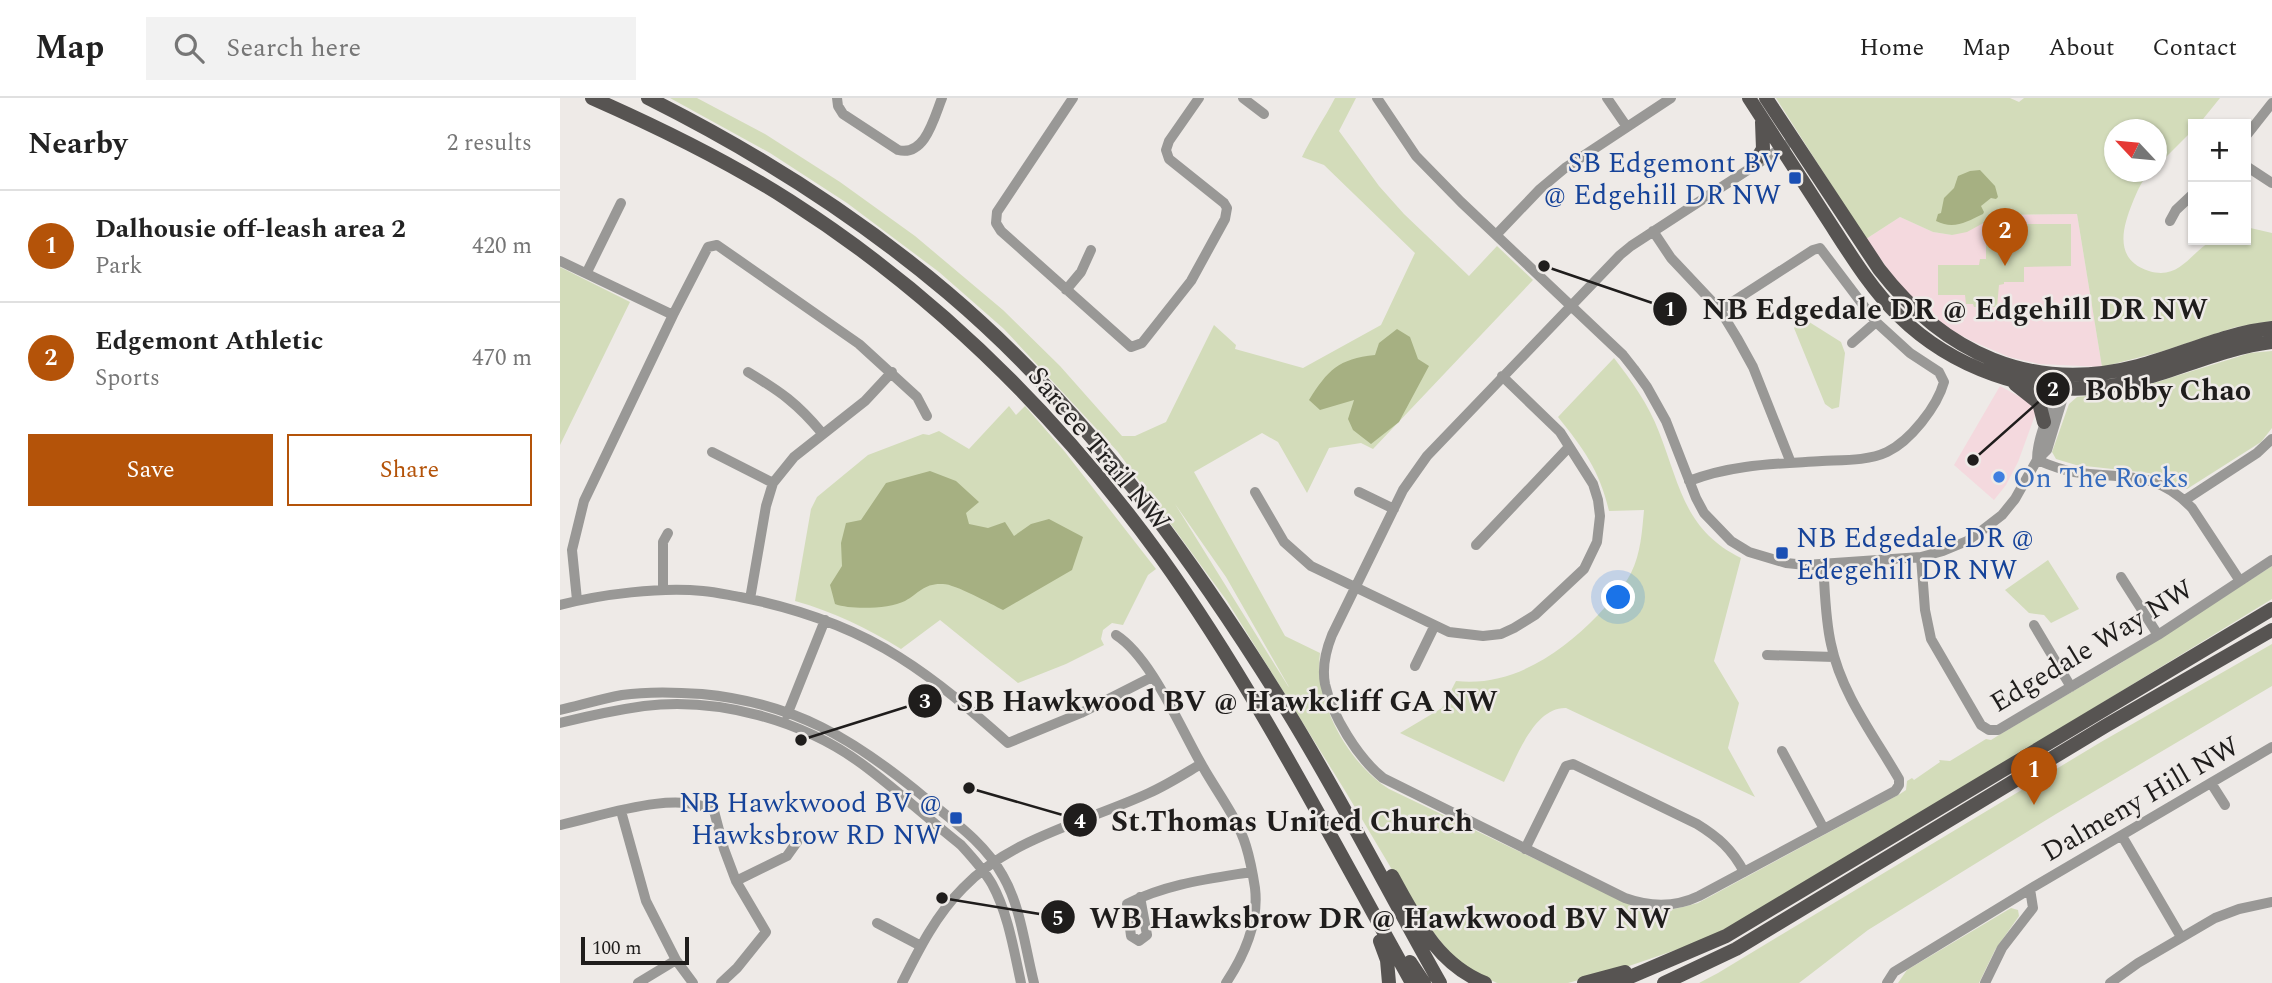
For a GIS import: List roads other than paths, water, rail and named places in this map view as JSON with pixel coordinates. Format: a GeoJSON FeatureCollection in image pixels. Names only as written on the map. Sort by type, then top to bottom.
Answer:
{"type":"FeatureCollection","features":[{"type":"Feature","properties":{"kind":"main road","name":"Sarcee Trail NW"},"geometry":{"type":"LineString","coordinates":[[592,98],[706,152],[789,200],[842,236],[884,267],[960,331],[1023,392],[1101,480],[1161,558],[1242,683],[1412,983]]}},
{"type":"Feature","properties":{"kind":"main road","name":"Sarcee Trail NW"},"geometry":{"type":"LineString","coordinates":[[648,98],[764,160],[892,248],[949,294],[1054,396],[1095,442],[1162,526],[1244,642],[1336,794],[1440,983]]}},
{"type":"Feature","properties":{"kind":"main road"},"geometry":{"type":"LineString","coordinates":[[1749,98],[1761,117],[1788,144],[1897,293],[1924,320],[1951,339],[1996,362],[2062,374],[2102,373],[2230,335],[2272,328]]}},
{"type":"Feature","properties":{"kind":"main road"},"geometry":{"type":"LineString","coordinates":[[1766,98],[1788,144],[1844,244],[1878,292],[1899,316],[1924,337],[1950,354],[2004,378],[2036,399],[2044,422]]}},
{"type":"Feature","properties":{"kind":"main road"},"geometry":{"type":"LineString","coordinates":[[1752,167],[1763,149],[1761,117]]}},
{"type":"Feature","properties":{"kind":"main road"},"geometry":{"type":"LineString","coordinates":[[2004,378],[2060,389],[2125,383],[2231,350],[2272,342]]}},
{"type":"Feature","properties":{"kind":"main road"},"geometry":{"type":"LineString","coordinates":[[1616,983],[1726,936],[2272,609]]}},
{"type":"Feature","properties":{"kind":"main road"},"geometry":{"type":"LineString","coordinates":[[1666,982],[1736,949],[2107,725],[2272,630]]}},
{"type":"Feature","properties":{"kind":"main road"},"geometry":{"type":"LineString","coordinates":[[1336,794],[1350,808],[1433,945],[1459,970],[1485,983]]}},
{"type":"Feature","properties":{"kind":"main road"},"geometry":{"type":"LineString","coordinates":[[1318,815],[1322,834],[1383,946],[1389,983]]}},
{"type":"Feature","properties":{"kind":"main road"},"geometry":{"type":"LineString","coordinates":[[1372,911],[1386,924],[1424,983]]}},
{"type":"Feature","properties":{"kind":"main road"},"geometry":{"type":"LineString","coordinates":[[1584,983],[1655,964],[1660,965]]}},
{"type":"Feature","properties":{"kind":"street"},"geometry":{"type":"LineString","coordinates":[[837,98],[838,107],[843,114],[898,150],[909,152],[920,146],[942,98]]}},
{"type":"Feature","properties":{"kind":"street"},"geometry":{"type":"LineString","coordinates":[[1073,98],[995,218],[997,227],[1126,345],[1136,346],[1150,334],[1191,281],[1214,243],[1227,214],[1224,203],[1169,159],[1166,150],[1169,141],[1199,98]]}},
{"type":"Feature","properties":{"kind":"street"},"geometry":{"type":"LineString","coordinates":[[1243,98],[1264,114]]}},
{"type":"Feature","properties":{"kind":"street"},"geometry":{"type":"LineString","coordinates":[[1377,98],[1416,156],[1623,355],[1647,387],[1665,421],[1704,513],[1731,541],[1749,552],[1767,559],[1806,565],[1921,556],[1967,541],[1992,524],[2011,505],[2037,460],[2047,450],[2062,374]]}},
{"type":"Feature","properties":{"kind":"street"},"geometry":{"type":"LineString","coordinates":[[1607,98],[1626,127]]}},
{"type":"Feature","properties":{"kind":"street"},"geometry":{"type":"LineString","coordinates":[[1496,235],[1552,178],[1671,98]]}},
{"type":"Feature","properties":{"kind":"street"},"geometry":{"type":"LineString","coordinates":[[2251,130],[2272,103]]}},
{"type":"Feature","properties":{"kind":"street"},"geometry":{"type":"LineString","coordinates":[[1788,144],[1620,255],[1427,456],[1414,472],[1394,509],[1332,635],[1324,667],[1325,683],[1331,704],[1357,751],[1383,778],[1625,898],[1655,906],[1690,901],[1895,791],[1900,783],[1842,679],[1834,657],[1830,642],[1824,564]]}},
{"type":"Feature","properties":{"kind":"street"},"geometry":{"type":"LineString","coordinates":[[2251,169],[2272,183]]}},
{"type":"Feature","properties":{"kind":"street"},"geometry":{"type":"LineString","coordinates":[[2169,221],[2188,199]]}},
{"type":"Feature","properties":{"kind":"street"},"geometry":{"type":"LineString","coordinates":[[587,272],[621,203]]}},
{"type":"Feature","properties":{"kind":"street"},"geometry":{"type":"LineString","coordinates":[[1653,231],[1671,258],[1720,310],[1754,367],[1791,463]]}},
{"type":"Feature","properties":{"kind":"street"},"geometry":{"type":"LineString","coordinates":[[577,600],[572,550],[584,501],[708,247],[717,245],[824,318],[892,372],[917,397],[927,416]]}},
{"type":"Feature","properties":{"kind":"street"},"geometry":{"type":"LineString","coordinates":[[1689,481],[1731,468],[1854,459],[1886,453],[1909,436],[1924,418],[1944,382],[1941,375],[1876,322],[1820,248],[1720,310]]}},
{"type":"Feature","properties":{"kind":"street"},"geometry":{"type":"LineString","coordinates":[[1066,290],[1081,272],[1091,250]]}},
{"type":"Feature","properties":{"kind":"street"},"geometry":{"type":"LineString","coordinates":[[560,261],[673,315]]}},
{"type":"Feature","properties":{"kind":"street"},"geometry":{"type":"LineString","coordinates":[[1852,343],[1876,322]]}},
{"type":"Feature","properties":{"kind":"street"},"geometry":{"type":"LineString","coordinates":[[748,372],[787,395],[806,412],[822,433]]}},
{"type":"Feature","properties":{"kind":"street"},"geometry":{"type":"LineString","coordinates":[[750,599],[766,506],[773,484],[794,457],[865,401],[892,372]]}},
{"type":"Feature","properties":{"kind":"street"},"geometry":{"type":"LineString","coordinates":[[1255,492],[1292,551],[1311,566],[1449,632],[1473,636],[1501,634],[1535,615],[1584,569],[1597,542],[1600,525],[1599,508],[1592,484],[1570,447],[1560,432],[1502,376]]}},
{"type":"Feature","properties":{"kind":"street"},"geometry":{"type":"LineString","coordinates":[[2037,460],[2037,446],[2044,422],[2060,389]]}},
{"type":"Feature","properties":{"kind":"street"},"geometry":{"type":"LineString","coordinates":[[2185,500],[2257,453],[2272,439]]}},
{"type":"Feature","properties":{"kind":"street"},"geometry":{"type":"LineString","coordinates":[[1476,545],[1570,447]]}},
{"type":"Feature","properties":{"kind":"street"},"geometry":{"type":"LineString","coordinates":[[712,452],[773,484]]}},
{"type":"Feature","properties":{"kind":"street"},"geometry":{"type":"LineString","coordinates":[[2037,460],[2072,472],[2130,476],[2161,484],[2185,500],[2240,581]]}},
{"type":"Feature","properties":{"kind":"street"},"geometry":{"type":"LineString","coordinates":[[1359,492],[1394,509]]}},
{"type":"Feature","properties":{"kind":"street"},"geometry":{"type":"LineString","coordinates":[[663,590],[663,542],[668,533]]}},
{"type":"Feature","properties":{"kind":"street","name":"Edgedale Way NW"},"geometry":{"type":"LineString","coordinates":[[1921,556],[1925,610],[1931,639],[1984,729],[1998,730],[2158,635],[2272,560]]}},
{"type":"Feature","properties":{"kind":"street"},"geometry":{"type":"LineString","coordinates":[[2121,577],[2158,635]]}},
{"type":"Feature","properties":{"kind":"street"},"geometry":{"type":"LineString","coordinates":[[560,605],[577,600],[663,590],[705,591],[780,606],[856,632],[898,656],[945,688],[1008,743],[1081,713],[1152,677]]}},
{"type":"Feature","properties":{"kind":"street"},"geometry":{"type":"LineString","coordinates":[[784,723],[825,620]]}},
{"type":"Feature","properties":{"kind":"street"},"geometry":{"type":"LineString","coordinates":[[2034,625],[2071,687]]}},
{"type":"Feature","properties":{"kind":"street"},"geometry":{"type":"LineString","coordinates":[[1415,666],[1434,626]]}},
{"type":"Feature","properties":{"kind":"street"},"geometry":{"type":"LineString","coordinates":[[1116,635],[1128,643],[1152,677],[1246,845],[1255,888],[1255,907],[1252,927],[1237,967],[1226,983]]}},
{"type":"Feature","properties":{"kind":"street"},"geometry":{"type":"LineString","coordinates":[[1767,655],[1834,657]]}},
{"type":"Feature","properties":{"kind":"street"},"geometry":{"type":"LineString","coordinates":[[560,710],[621,696],[680,692],[726,696],[789,712],[841,736],[867,752],[972,837],[995,863],[1005,878],[1014,903],[1034,983]]}},
{"type":"Feature","properties":{"kind":"street"},"geometry":{"type":"LineString","coordinates":[[589,703],[591,715]]}},
{"type":"Feature","properties":{"kind":"street"},"geometry":{"type":"LineString","coordinates":[[560,723],[646,706],[723,708],[784,723],[861,763],[961,845],[983,871],[1001,906],[1021,983]]}},
{"type":"Feature","properties":{"kind":"street","name":"Dalmeny Hill NW"},"geometry":{"type":"LineString","coordinates":[[1887,983],[1894,972],[2272,747]]}},
{"type":"Feature","properties":{"kind":"street"},"geometry":{"type":"LineString","coordinates":[[1782,751],[1824,829]]}},
{"type":"Feature","properties":{"kind":"street"},"geometry":{"type":"LineString","coordinates":[[902,983],[921,946],[948,905],[964,886],[983,871],[1040,836],[1150,793],[1201,764]]}},
{"type":"Feature","properties":{"kind":"street"},"geometry":{"type":"LineString","coordinates":[[1525,849],[1566,766],[1573,764],[1712,833],[1731,850],[1744,872]]}},
{"type":"Feature","properties":{"kind":"street"},"geometry":{"type":"LineString","coordinates":[[2211,783],[2225,806]]}},
{"type":"Feature","properties":{"kind":"street"},"geometry":{"type":"LineString","coordinates":[[560,825],[653,803],[705,806],[715,811],[724,849],[736,881],[766,932],[721,983]]}},
{"type":"Feature","properties":{"kind":"street"},"geometry":{"type":"LineString","coordinates":[[621,811],[646,901],[676,960],[693,983]]}},
{"type":"Feature","properties":{"kind":"street"},"geometry":{"type":"LineString","coordinates":[[2122,836],[2181,937]]}},
{"type":"Feature","properties":{"kind":"street"},"geometry":{"type":"LineString","coordinates":[[736,881],[787,856],[797,842]]}},
{"type":"Feature","properties":{"kind":"street"},"geometry":{"type":"LineString","coordinates":[[1140,897],[1171,886],[1251,872]]}},
{"type":"Feature","properties":{"kind":"street","name":"Dalmeny Hill NW"},"geometry":{"type":"LineString","coordinates":[[1985,983],[2002,948],[2034,908],[2030,889]]}},
{"type":"Feature","properties":{"kind":"street"},"geometry":{"type":"LineString","coordinates":[[2110,983],[2126,970],[2226,913],[2272,902]]}},
{"type":"Feature","properties":{"kind":"street"},"geometry":{"type":"LineString","coordinates":[[877,923],[921,946]]}},
{"type":"Feature","properties":{"kind":"street"},"geometry":{"type":"LineString","coordinates":[[638,983],[676,960]]}},
{"type":"Feature","properties":{"kind":"place","name":"SB Edgemont BV @ Edgehill DR NW"},"geometry":{"type":"Point","coordinates":[1795,178]}},
{"type":"Feature","properties":{"kind":"place","name":"NB Edgedale DR @ Edgehill DR NW"},"geometry":{"type":"Point","coordinates":[1544,266]}},
{"type":"Feature","properties":{"kind":"place","name":"Edgemont Athletic"},"geometry":{"type":"Point","coordinates":[2005,266]}},
{"type":"Feature","properties":{"kind":"place","name":"Bobby Chao"},"geometry":{"type":"Point","coordinates":[1973,460]}},
{"type":"Feature","properties":{"kind":"place","name":"On The Rocks"},"geometry":{"type":"Point","coordinates":[1999,477]}},
{"type":"Feature","properties":{"kind":"place","name":"NB Edgedale DR @ Edegehill DR NW"},"geometry":{"type":"Point","coordinates":[1782,553]}},
{"type":"Feature","properties":{"kind":"place","name":"SB Hawkwood BV @ Hawkcliff GA NW"},"geometry":{"type":"Point","coordinates":[801,740]}},
{"type":"Feature","properties":{"kind":"place","name":"St.Thomas United Church"},"geometry":{"type":"Point","coordinates":[969,788]}},
{"type":"Feature","properties":{"kind":"place","name":"Dalhousie off-leash area 2"},"geometry":{"type":"Point","coordinates":[2034,805]}},
{"type":"Feature","properties":{"kind":"place","name":"NB Hawkwood BV @ Hawksbrow RD NW"},"geometry":{"type":"Point","coordinates":[956,818]}},
{"type":"Feature","properties":{"kind":"place","name":"WB Hawksbrow DR @ Hawkwood BV NW"},"geometry":{"type":"Point","coordinates":[942,898]}}]}
